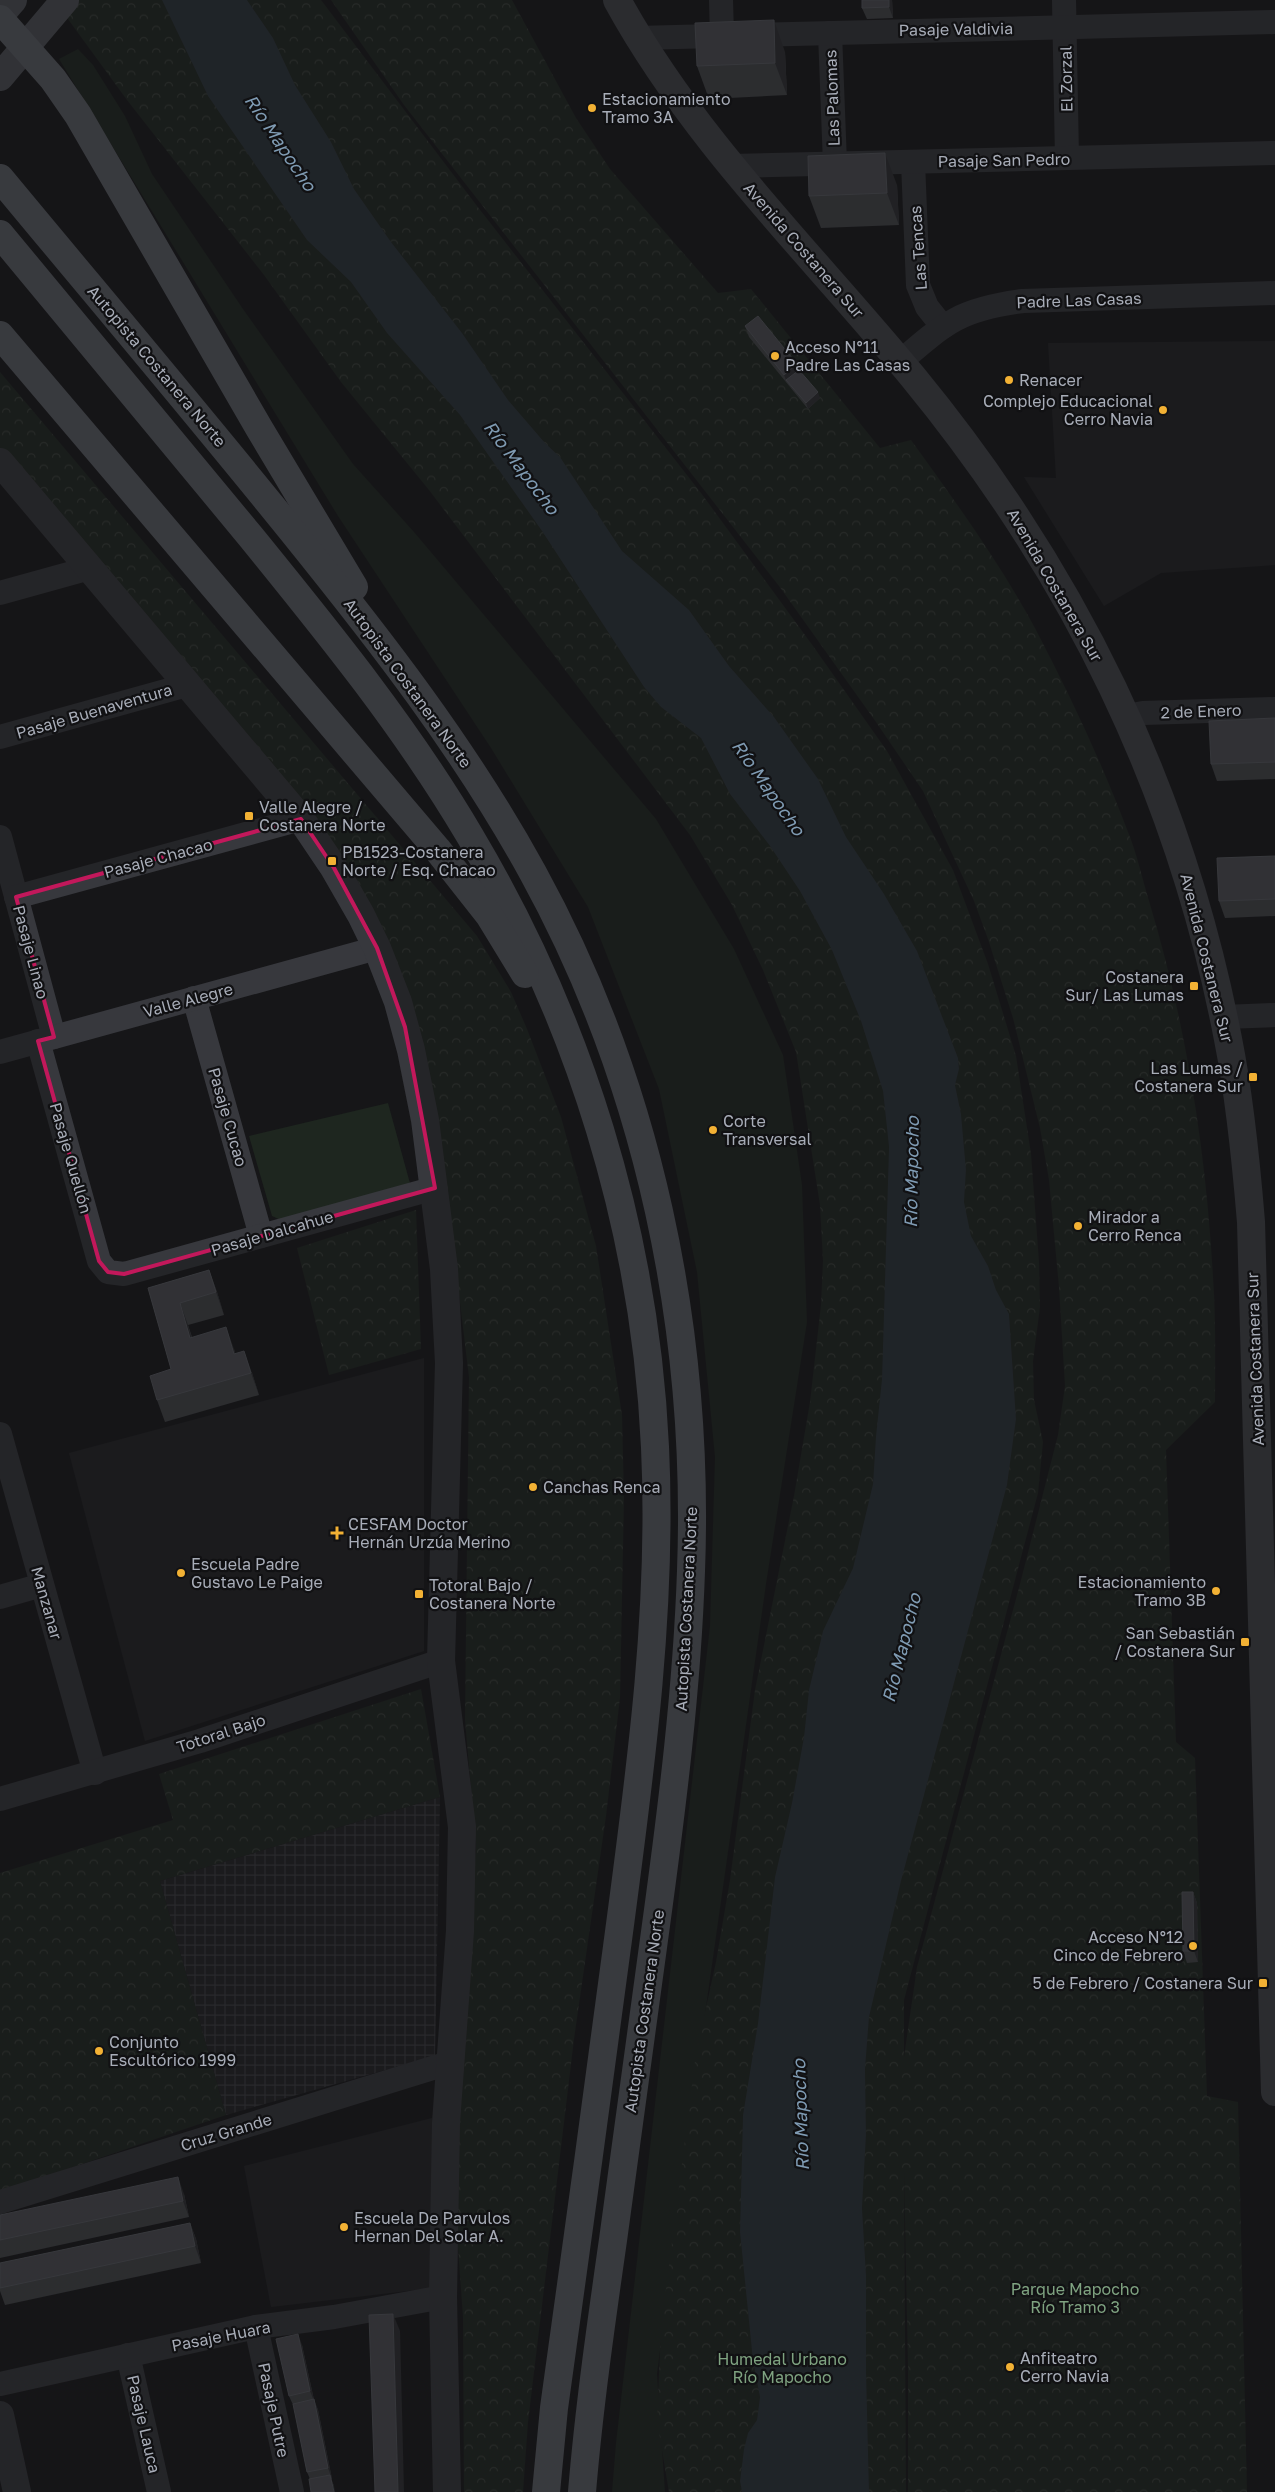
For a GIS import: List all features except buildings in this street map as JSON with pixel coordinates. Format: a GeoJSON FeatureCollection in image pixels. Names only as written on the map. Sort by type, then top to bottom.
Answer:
{"type":"FeatureCollection","features":[{"type":"Feature","properties":{"kind":"highway"},"geometry":{"type":"LineString","coordinates":[[5,10],[32,40],[59,87],[88,131],[259,428],[336,554],[397,663]]}},
{"type":"Feature","properties":{"kind":"highway","name":"Autopista Costanera Norte"},"geometry":{"type":"LineString","coordinates":[[0,178],[225,448],[397,663],[450,736],[501,816],[547,900],[592,996],[626,1091],[654,1190],[673,1284],[686,1378],[691,1475],[691,1572],[678,1745],[666,1854],[600,2331],[582,2492]]}},
{"type":"Feature","properties":{"kind":"highway","name":"Autopista Costanera Norte"},"geometry":{"type":"LineString","coordinates":[[0,234],[301,597],[413,747],[461,820],[507,900],[546,980],[579,1064],[618,1193],[642,1311],[652,1392],[655,1450],[655,1574],[650,1676],[640,1770],[554,2408],[546,2492]]}},
{"type":"Feature","properties":{"kind":"highway"},"geometry":{"type":"LineString","coordinates":[[0,335],[248,624],[460,876],[506,941],[579,1064]]}},
{"type":"Feature","properties":{"kind":"main road"},"geometry":{"type":"LineString","coordinates":[[0,77],[65,0]]}},
{"type":"Feature","properties":{"kind":"main road","name":"Avenida Costanera Sur"},"geometry":{"type":"LineString","coordinates":[[617,0],[637,38],[683,104],[732,166],[900,362],[970,449],[1009,504],[1055,577],[1127,716],[1173,832],[1198,913],[1224,1017],[1238,1101],[1249,1204],[1266,1427],[1275,2092]]}},
{"type":"Feature","properties":{"kind":"street"},"geometry":{"type":"LineString","coordinates":[[721,0],[722,36]]}},
{"type":"Feature","properties":{"kind":"street","name":"El Zorzal"},"geometry":{"type":"LineString","coordinates":[[1064,0],[1067,158]]}},
{"type":"Feature","properties":{"kind":"street","name":"Pasaje Valdivia"},"geometry":{"type":"LineString","coordinates":[[637,38],[1275,22]]}},
{"type":"Feature","properties":{"kind":"street","name":"Las Palomas"},"geometry":{"type":"LineString","coordinates":[[830,33],[835,164]]}},
{"type":"Feature","properties":{"kind":"street","name":"Pasaje San Pedro"},"geometry":{"type":"LineString","coordinates":[[732,166],[1275,153]]}},
{"type":"Feature","properties":{"kind":"street","name":"Las Tencas"},"geometry":{"type":"LineString","coordinates":[[913,162],[918,285],[927,307],[943,326]]}},
{"type":"Feature","properties":{"kind":"street","name":"Padre Las Casas"},"geometry":{"type":"LineString","coordinates":[[900,362],[943,326],[977,309],[1023,301],[1275,293]]}},
{"type":"Feature","properties":{"kind":"street"},"geometry":{"type":"LineString","coordinates":[[0,462],[300,819],[334,868],[377,948],[406,1027],[425,1120],[444,1269],[448,1363],[441,1661],[462,1828],[460,1932],[452,2062],[446,2123],[443,2297],[447,2492]]}},
{"type":"Feature","properties":{"kind":"street"},"geometry":{"type":"LineString","coordinates":[[0,593],[90,568]]}},
{"type":"Feature","properties":{"kind":"street","name":"Pasaje Buenaventura"},"geometry":{"type":"LineString","coordinates":[[0,737],[187,684]]}},
{"type":"Feature","properties":{"kind":"street","name":"2 de Enero"},"geometry":{"type":"LineString","coordinates":[[1127,716],[1143,713],[1275,709]]}},
{"type":"Feature","properties":{"kind":"street","name":"Pasaje Chacao"},"geometry":{"type":"LineString","coordinates":[[16,897],[300,819]]}},
{"type":"Feature","properties":{"kind":"street","name":"Pasaje Linao"},"geometry":{"type":"LineString","coordinates":[[0,837],[16,897],[46,1039]]}},
{"type":"Feature","properties":{"kind":"street","name":"Valle Alegre"},"geometry":{"type":"LineString","coordinates":[[0,1052],[377,948]]}},
{"type":"Feature","properties":{"kind":"street","name":"Pasaje Cucao"},"geometry":{"type":"LineString","coordinates":[[194,998],[261,1236]]}},
{"type":"Feature","properties":{"kind":"street"},"geometry":{"type":"LineString","coordinates":[[1224,1017],[1275,1015]]}},
{"type":"Feature","properties":{"kind":"street","name":"Pasaje Quellón"},"geometry":{"type":"LineString","coordinates":[[46,1039],[100,1261],[108,1272]]}},
{"type":"Feature","properties":{"kind":"street","name":"Pasaje Dalcahue"},"geometry":{"type":"LineString","coordinates":[[108,1272],[124,1274],[435,1188]]}},
{"type":"Feature","properties":{"kind":"street","name":"Manzanar"},"geometry":{"type":"LineString","coordinates":[[0,1434],[95,1773]]}},
{"type":"Feature","properties":{"kind":"street"},"geometry":{"type":"LineString","coordinates":[[0,1597],[42,1585]]}},
{"type":"Feature","properties":{"kind":"street","name":"Totoral Bajo"},"geometry":{"type":"LineString","coordinates":[[0,1799],[95,1773],[441,1661]]}},
{"type":"Feature","properties":{"kind":"street","name":"Cruz Grande"},"geometry":{"type":"LineString","coordinates":[[0,2202],[452,2062]]}},
{"type":"Feature","properties":{"kind":"street","name":"Pasaje Huara"},"geometry":{"type":"LineString","coordinates":[[0,2384],[256,2328],[334,2317],[443,2297]]}},
{"type":"Feature","properties":{"kind":"street","name":"Pasaje Putre"},"geometry":{"type":"LineString","coordinates":[[256,2328],[292,2492]]}},
{"type":"Feature","properties":{"kind":"street","name":"Pasaje Lauca"},"geometry":{"type":"LineString","coordinates":[[128,2355],[159,2492]]}},
{"type":"Feature","properties":{"kind":"street"},"geometry":{"type":"LineString","coordinates":[[0,2415],[17,2492]]}},
{"type":"Feature","properties":{"kind":"highlighted area"},"geometry":{"type":"Polygon","coordinates":[[[301,819],[334,868],[377,948],[405,1027],[435,1188],[124,1274],[108,1272],[99,1261],[38,1041],[54,1037],[16,897],[301,819]]]}},
{"type":"Feature","properties":{"kind":"shaded area","name":"Complejo Educacional Cerro Navia"},"geometry":{"type":"Polygon","coordinates":[[[1275,341],[1275,565],[1161,573],[1104,606],[1024,477],[1056,478],[1048,343],[1275,341]]]}},
{"type":"Feature","properties":{"kind":"shaded area"},"geometry":{"type":"Polygon","coordinates":[[[424,1358],[424,1651],[145,1741],[69,1453],[424,1358]]]}},
{"type":"Feature","properties":{"kind":"shaded area"},"geometry":{"type":"Polygon","coordinates":[[[440,1797],[435,2056],[226,2115],[160,1881],[440,1797]]]}},
{"type":"Feature","properties":{"kind":"shaded area","name":"Escuela De Parvulos Hernan Del Solar A."},"geometry":{"type":"Polygon","coordinates":[[[432,2118],[433,2288],[271,2307],[244,2166],[432,2118]]]}},
{"type":"Feature","properties":{"kind":"green space"},"geometry":{"type":"Polygon","coordinates":[[[54,0],[321,0],[477,206],[701,493],[813,646],[887,751],[953,870],[988,964],[1016,1056],[1031,1154],[1039,1262],[1040,1307],[1033,1361],[1034,1400],[1043,1442],[1038,1493],[904,2000],[904,2057],[917,1967],[1058,1435],[1065,1386],[1059,1287],[1049,1180],[1040,1128],[1013,1018],[974,901],[923,791],[779,586],[404,105],[331,0],[512,0],[576,118],[610,169],[718,293],[751,289],[880,448],[911,440],[960,509],[1022,605],[1073,704],[1131,840],[1162,947],[1174,993],[1192,1087],[1210,1229],[1214,1293],[1215,1402],[1166,1450],[1176,1742],[1195,1758],[1207,2096],[1238,2102],[1247,2492],[908,2492],[908,2366],[904,2171],[906,2492],[669,2492],[657,2420],[661,2328],[696,2053],[716,1962],[730,1880],[755,1690],[794,1496],[810,1402],[821,1305],[823,1261],[820,1205],[796,1052],[763,970],[732,905],[690,835],[429,490],[341,382],[264,275],[127,100],[54,0]]]}},
{"type":"Feature","properties":{"kind":"green space"},"geometry":{"type":"Polygon","coordinates":[[[78,49],[93,65],[125,116],[152,174],[243,309],[353,464],[414,532],[656,819],[734,949],[783,1055],[802,1185],[807,1322],[766,1584],[688,2134],[657,2374],[665,2492],[612,2492],[616,2443],[710,1626],[715,1457],[697,1272],[659,1089],[588,907],[491,748],[338,516],[59,59],[78,49]]]}},
{"type":"Feature","properties":{"kind":"green space"},"geometry":{"type":"Polygon","coordinates":[[[0,372],[477,936],[511,992],[561,1117],[596,1246],[622,1415],[624,1498],[620,1698],[606,1816],[574,2039],[528,2422],[523,2492],[464,2492],[463,2317],[455,2206],[457,2132],[476,1847],[465,1720],[469,1377],[454,1253],[408,1007],[353,870],[236,726],[0,451],[0,372]]]}},
{"type":"Feature","properties":{"kind":"green space"},"geometry":{"type":"Polygon","coordinates":[[[388,1103],[411,1187],[285,1222],[272,1216],[249,1136],[388,1103]]]}},
{"type":"Feature","properties":{"kind":"green space"},"geometry":{"type":"Polygon","coordinates":[[[416,1210],[421,1349],[329,1375],[297,1248],[416,1210]]]}},
{"type":"Feature","properties":{"kind":"green space"},"geometry":{"type":"Polygon","coordinates":[[[421,1689],[440,1797],[160,1881],[226,2115],[0,2192],[0,1873],[173,1820],[159,1774],[421,1689]]]}},
{"type":"Feature","properties":{"kind":"water","name":"Río Mapocho"},"geometry":{"type":"Polygon","coordinates":[[[162,0],[247,0],[273,38],[295,85],[331,142],[354,189],[391,242],[462,333],[508,400],[545,443],[560,457],[622,551],[689,610],[729,666],[774,717],[818,779],[846,837],[884,894],[917,951],[958,1058],[959,1069],[955,1085],[961,1114],[966,1170],[964,1202],[971,1236],[988,1266],[996,1290],[1009,1314],[1016,1419],[1007,1485],[901,1881],[869,2017],[865,2069],[866,2135],[862,2208],[866,2275],[869,2492],[742,2492],[740,2481],[744,2449],[748,2433],[757,2420],[760,2397],[753,2361],[740,2232],[743,2115],[758,2023],[775,1877],[792,1803],[804,1737],[809,1690],[823,1631],[853,1568],[873,1484],[882,1379],[889,1147],[883,1091],[861,1021],[832,950],[800,891],[770,846],[730,794],[701,738],[661,707],[644,687],[542,531],[460,415],[387,333],[351,282],[307,240],[208,96],[162,0]]]}},
{"type":"Feature","properties":{"kind":"place","name":"Estacionamiento Tramo 3A"},"geometry":{"type":"Point","coordinates":[592,108]}},
{"type":"Feature","properties":{"kind":"place","name":"Acceso N°11 Padre Las Casas"},"geometry":{"type":"Point","coordinates":[775,356]}},
{"type":"Feature","properties":{"kind":"place","name":"Renacer"},"geometry":{"type":"Point","coordinates":[1009,380]}},
{"type":"Feature","properties":{"kind":"place","name":"Complejo Educacional Cerro Navia"},"geometry":{"type":"Point","coordinates":[1163,410]}},
{"type":"Feature","properties":{"kind":"place","name":"Valle Alegre / Costanera Norte"},"geometry":{"type":"Point","coordinates":[249,816]}},
{"type":"Feature","properties":{"kind":"place","name":"PB1523-Costanera Norte / Esq. Chacao"},"geometry":{"type":"Point","coordinates":[332,861]}},
{"type":"Feature","properties":{"kind":"place","name":"Costanera Sur/ Las Lumas"},"geometry":{"type":"Point","coordinates":[1194,986]}},
{"type":"Feature","properties":{"kind":"place","name":"Las Lumas / Costanera Sur"},"geometry":{"type":"Point","coordinates":[1253,1077]}},
{"type":"Feature","properties":{"kind":"place","name":"Corte Transversal"},"geometry":{"type":"Point","coordinates":[713,1130]}},
{"type":"Feature","properties":{"kind":"place","name":"Mirador a Cerro Renca"},"geometry":{"type":"Point","coordinates":[1078,1226]}},
{"type":"Feature","properties":{"kind":"place","name":"Canchas Renca"},"geometry":{"type":"Point","coordinates":[533,1487]}},
{"type":"Feature","properties":{"kind":"place","name":"CESFAM Doctor Hernán Urzúa Merino"},"geometry":{"type":"Point","coordinates":[337,1533]}},
{"type":"Feature","properties":{"kind":"place","name":"Escuela Padre Gustavo Le Paige"},"geometry":{"type":"Point","coordinates":[181,1573]}},
{"type":"Feature","properties":{"kind":"place","name":"Estacionamiento Tramo 3B"},"geometry":{"type":"Point","coordinates":[1216,1591]}},
{"type":"Feature","properties":{"kind":"place","name":"Totoral Bajo / Costanera Norte"},"geometry":{"type":"Point","coordinates":[419,1594]}},
{"type":"Feature","properties":{"kind":"place","name":"San Sebastián / Costanera Sur"},"geometry":{"type":"Point","coordinates":[1245,1642]}},
{"type":"Feature","properties":{"kind":"place","name":"Acceso N°12 Cinco de Febrero"},"geometry":{"type":"Point","coordinates":[1193,1946]}},
{"type":"Feature","properties":{"kind":"place","name":"5 de Febrero / Costanera Sur"},"geometry":{"type":"Point","coordinates":[1263,1983]}},
{"type":"Feature","properties":{"kind":"place","name":"Conjunto Escultórico 1999"},"geometry":{"type":"Point","coordinates":[99,2051]}},
{"type":"Feature","properties":{"kind":"place","name":"Escuela De Parvulos Hernan Del Solar A."},"geometry":{"type":"Point","coordinates":[344,2227]}},
{"type":"Feature","properties":{"kind":"place","name":"Anfiteatro Cerro Navia"},"geometry":{"type":"Point","coordinates":[1010,2367]}},
{"type":"Feature","properties":{"kind":"park label","name":"Parque Mapocho Río Tramo 3"},"geometry":{"type":"Point","coordinates":[1075,2298]}},
{"type":"Feature","properties":{"kind":"park label","name":"Humedal Urbano Río Mapocho"},"geometry":{"type":"Point","coordinates":[782,2368]}}]}
